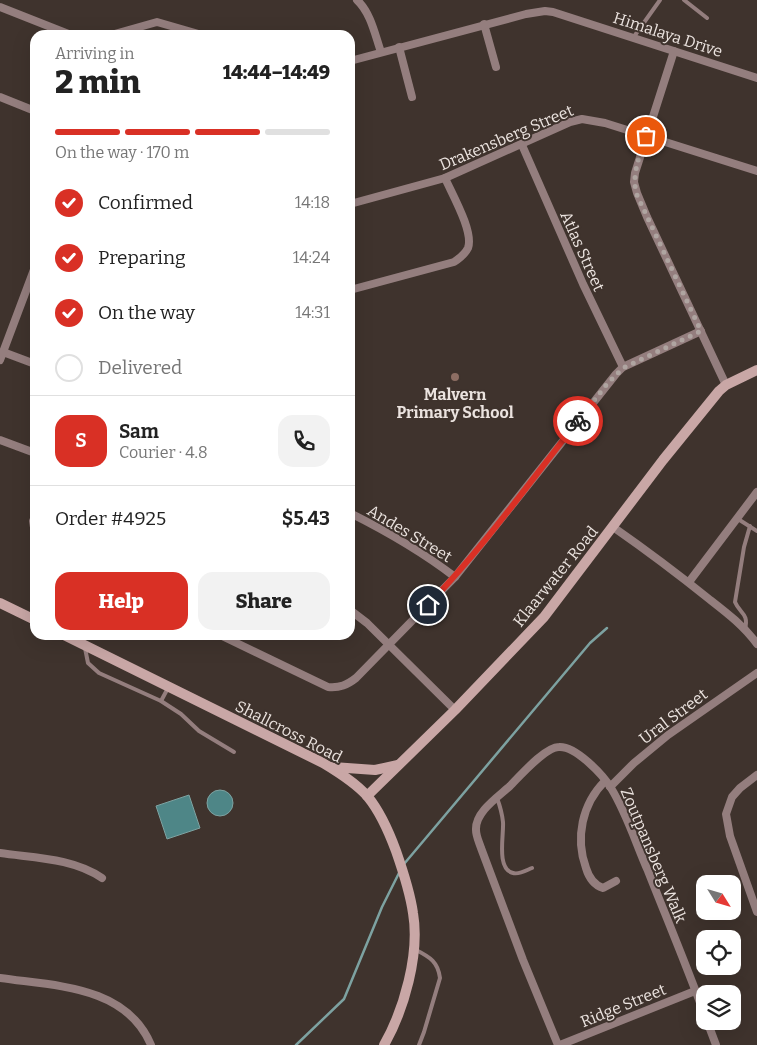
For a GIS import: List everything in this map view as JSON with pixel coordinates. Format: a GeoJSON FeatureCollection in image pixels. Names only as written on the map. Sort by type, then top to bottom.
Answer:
{"type":"FeatureCollection","features":[{"type":"Feature","properties":{"kind":"street"},"geometry":{"type":"LineString","coordinates":[[358,0],[368,13],[382,52]]}},
{"type":"Feature","properties":{"kind":"street"},"geometry":{"type":"LineString","coordinates":[[0,7],[58,30]]}},
{"type":"Feature","properties":{"kind":"street","name":"Himalaya Drive"},"geometry":{"type":"LineString","coordinates":[[355,60],[484,24],[526,14],[545,12],[586,22],[757,78]]}},
{"type":"Feature","properties":{"kind":"street"},"geometry":{"type":"LineString","coordinates":[[129,30],[157,22],[185,30]]}},
{"type":"Feature","properties":{"kind":"street"},"geometry":{"type":"LineString","coordinates":[[484,24],[496,67]]}},
{"type":"Feature","properties":{"kind":"street"},"geometry":{"type":"LineString","coordinates":[[399,47],[412,97]]}},
{"type":"Feature","properties":{"kind":"street"},"geometry":{"type":"LineString","coordinates":[[674,51],[646,136],[634,182],[636,193],[726,385]]}},
{"type":"Feature","properties":{"kind":"street"},"geometry":{"type":"LineString","coordinates":[[0,97],[30,108]]}},
{"type":"Feature","properties":{"kind":"street","name":"Drakensberg Street"},"geometry":{"type":"LineString","coordinates":[[355,203],[445,178],[570,122],[582,119],[605,123],[757,171]]}},
{"type":"Feature","properties":{"kind":"street","name":"Atlas Street"},"geometry":{"type":"LineString","coordinates":[[522,144],[583,284],[623,368]]}},
{"type":"Feature","properties":{"kind":"street"},"geometry":{"type":"LineString","coordinates":[[355,289],[454,262],[467,250],[470,241],[468,231],[445,178]]}},
{"type":"Feature","properties":{"kind":"street"},"geometry":{"type":"LineString","coordinates":[[30,280],[1,355],[30,363]]}},
{"type":"Feature","properties":{"kind":"street"},"geometry":{"type":"LineString","coordinates":[[230,640],[328,688],[338,688],[348,684],[455,577],[607,384],[623,368],[701,331]]}},
{"type":"Feature","properties":{"kind":"street","name":"Klaarwater Road"},"geometry":{"type":"LineString","coordinates":[[367,796],[455,710],[544,617],[704,408],[726,385],[757,370]]}},
{"type":"Feature","properties":{"kind":"street"},"geometry":{"type":"LineString","coordinates":[[0,440],[30,451]]}},
{"type":"Feature","properties":{"kind":"street"},"geometry":{"type":"LineString","coordinates":[[689,582],[757,492]]}},
{"type":"Feature","properties":{"kind":"street","name":"Andes Street"},"geometry":{"type":"LineString","coordinates":[[355,516],[396,536],[455,577]]}},
{"type":"Feature","properties":{"kind":"street"},"geometry":{"type":"LineString","coordinates":[[613,526],[689,582],[745,629],[757,644]]}},
{"type":"Feature","properties":{"kind":"street"},"geometry":{"type":"LineString","coordinates":[[0,603],[30,618]]}},
{"type":"Feature","properties":{"kind":"street"},"geometry":{"type":"LineString","coordinates":[[355,614],[389,644],[455,710]]}},
{"type":"Feature","properties":{"kind":"street","name":"Shallcross Road"},"geometry":{"type":"LineString","coordinates":[[74,640],[168,688],[287,744],[340,773],[367,796],[379,812],[389,835],[410,893],[414,916],[414,949],[407,988],[398,1015],[384,1045]]}},
{"type":"Feature","properties":{"kind":"street","name":"Ural Street"},"geometry":{"type":"LineString","coordinates":[[616,880],[603,888],[593,882],[587,872],[580,848],[580,832],[586,812],[596,790],[608,784],[668,735],[757,673]]}},
{"type":"Feature","properties":{"kind":"street","name":"Zoutpansberg Walk"},"geometry":{"type":"LineString","coordinates":[[559,1045],[523,960],[476,829],[481,815],[497,798],[548,751],[555,747],[562,746],[576,753],[608,784],[627,820],[696,991]]}},
{"type":"Feature","properties":{"kind":"street"},"geometry":{"type":"LineString","coordinates":[[328,766],[375,770],[399,765]]}},
{"type":"Feature","properties":{"kind":"street"},"geometry":{"type":"LineString","coordinates":[[757,775],[735,793],[729,802],[726,814],[730,836],[757,912]]}},
{"type":"Feature","properties":{"kind":"street"},"geometry":{"type":"LineString","coordinates":[[0,852],[70,863],[86,868],[102,878]]}},
{"type":"Feature","properties":{"kind":"street"},"geometry":{"type":"LineString","coordinates":[[0,978],[79,990],[106,998],[133,1018],[145,1033],[151,1045]]}},
{"type":"Feature","properties":{"kind":"street","name":"Ridge Street"},"geometry":{"type":"LineString","coordinates":[[559,1045],[696,991]]}},
{"type":"Feature","properties":{"kind":"street"},"geometry":{"type":"LineString","coordinates":[[710,1030],[716,1045]]}},
{"type":"Feature","properties":{"kind":"lane"},"geometry":{"type":"LineString","coordinates":[[633,38],[660,0]]}},
{"type":"Feature","properties":{"kind":"lane"},"geometry":{"type":"LineString","coordinates":[[684,0],[707,18]]}},
{"type":"Feature","properties":{"kind":"lane"},"geometry":{"type":"LineString","coordinates":[[745,375],[757,364]]}},
{"type":"Feature","properties":{"kind":"lane"},"geometry":{"type":"LineString","coordinates":[[737,518],[757,531]]}},
{"type":"Feature","properties":{"kind":"lane"},"geometry":{"type":"LineString","coordinates":[[745,629],[747,620],[735,602],[744,547],[750,526]]}},
{"type":"Feature","properties":{"kind":"lane"},"geometry":{"type":"LineString","coordinates":[[85,646],[88,663],[99,673],[161,702],[181,714],[199,731],[234,752]]}},
{"type":"Feature","properties":{"kind":"lane"},"geometry":{"type":"LineString","coordinates":[[161,702],[168,688]]}},
{"type":"Feature","properties":{"kind":"lane"},"geometry":{"type":"LineString","coordinates":[[497,798],[503,822],[502,858],[504,865],[506,869],[513,873],[532,868]]}},
{"type":"Feature","properties":{"kind":"lane"},"geometry":{"type":"LineString","coordinates":[[414,949],[434,960],[440,978],[419,1045]]}},
{"type":"Feature","properties":{"kind":"water"},"geometry":{"type":"Polygon","coordinates":[[[220,790],[229,794],[233,803],[229,812],[220,816],[211,812],[207,803],[211,794],[220,790]]]}},
{"type":"Feature","properties":{"kind":"water"},"geometry":{"type":"Polygon","coordinates":[[[189,795],[200,828],[167,839],[156,806],[189,795]]]}},
{"type":"Feature","properties":{"kind":"waterway"},"geometry":{"type":"LineString","coordinates":[[404,864],[590,643],[607,628]]}},
{"type":"Feature","properties":{"kind":"waterway"},"geometry":{"type":"LineString","coordinates":[[296,1045],[344,999],[382,907],[399,873]]}},
{"type":"Feature","properties":{"kind":"way so far"},"geometry":{"type":"LineString","coordinates":[[578,421],[607,384],[623,368],[701,331],[636,193],[635,173],[646,136]]}},
{"type":"Feature","properties":{"kind":"place","name":"Malvern Primary School"},"geometry":{"type":"Point","coordinates":[455,377]}},
{"type":"Feature","properties":{"kind":"route"},"geometry":{"type":"LineString","coordinates":[[428,605],[455,577],[496,527],[578,421]]}}]}
